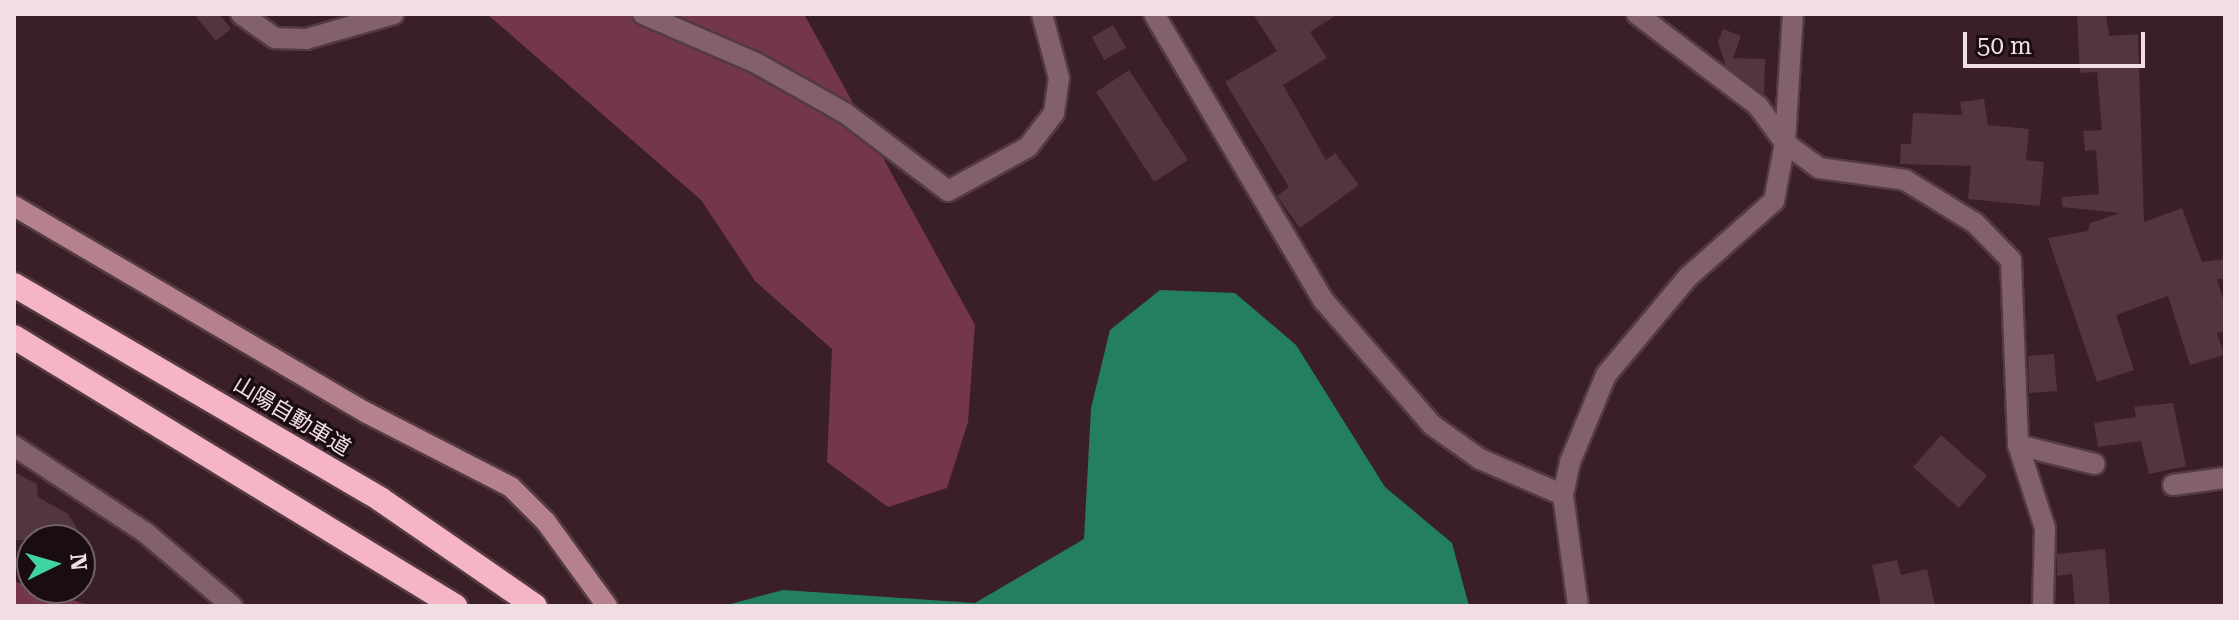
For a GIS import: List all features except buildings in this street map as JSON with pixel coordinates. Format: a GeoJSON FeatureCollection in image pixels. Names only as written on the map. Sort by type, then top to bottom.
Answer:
{"type":"FeatureCollection","features":[{"type":"Feature","properties":{"kind":"highway","name":"山陽自動車道"},"geometry":{"type":"LineString","coordinates":[[14,285],[380,499],[535,606]]}},
{"type":"Feature","properties":{"kind":"highway"},"geometry":{"type":"LineString","coordinates":[[14,337],[455,606]]}},
{"type":"Feature","properties":{"kind":"street"},"geometry":{"type":"LineString","coordinates":[[241,14],[275,38],[306,39],[394,14]]}},
{"type":"Feature","properties":{"kind":"street"},"geometry":{"type":"LineString","coordinates":[[643,14],[756,63],[845,113],[948,191],[1028,147],[1054,113],[1059,78],[1042,14]]}},
{"type":"Feature","properties":{"kind":"street"},"geometry":{"type":"LineString","coordinates":[[1154,14],[1324,301],[1432,425],[1480,459],[1563,495]]}},
{"type":"Feature","properties":{"kind":"street"},"geometry":{"type":"LineString","coordinates":[[1637,14],[1758,106],[1785,143],[1819,168],[1905,180],[1975,223],[2011,260],[2018,445],[2045,528],[2043,606]]}},
{"type":"Feature","properties":{"kind":"street"},"geometry":{"type":"LineString","coordinates":[[1578,606],[1563,495],[1606,375],[1688,277],[1774,201],[1785,143],[1793,14]]}},
{"type":"Feature","properties":{"kind":"street"},"geometry":{"type":"LineString","coordinates":[[14,206],[365,412],[511,487],[546,522],[607,606]]}},
{"type":"Feature","properties":{"kind":"street"},"geometry":{"type":"LineString","coordinates":[[2018,445],[2095,464]]}},
{"type":"Feature","properties":{"kind":"street"},"geometry":{"type":"LineString","coordinates":[[14,446],[146,533],[232,606]]}},
{"type":"Feature","properties":{"kind":"street"},"geometry":{"type":"LineString","coordinates":[[2173,485],[2225,478]]}},
{"type":"Feature","properties":{"kind":"shaded area"},"geometry":{"type":"Polygon","coordinates":[[[487,14],[804,14],[975,325],[968,422],[947,488],[888,507],[827,462],[832,349],[755,281],[701,200],[487,14]]]}},
{"type":"Feature","properties":{"kind":"shaded area"},"geometry":{"type":"Polygon","coordinates":[[[1160,290],[1235,293],[1296,345],[1385,487],[1452,543],[1469,606],[723,606],[783,590],[975,603],[1084,539],[1091,408],[1110,330],[1160,290]]]}},
{"type":"Feature","properties":{"kind":"shaded area"},"geometry":{"type":"Polygon","coordinates":[[[14,581],[16,604],[92,606],[14,606],[14,581]]]}}]}
